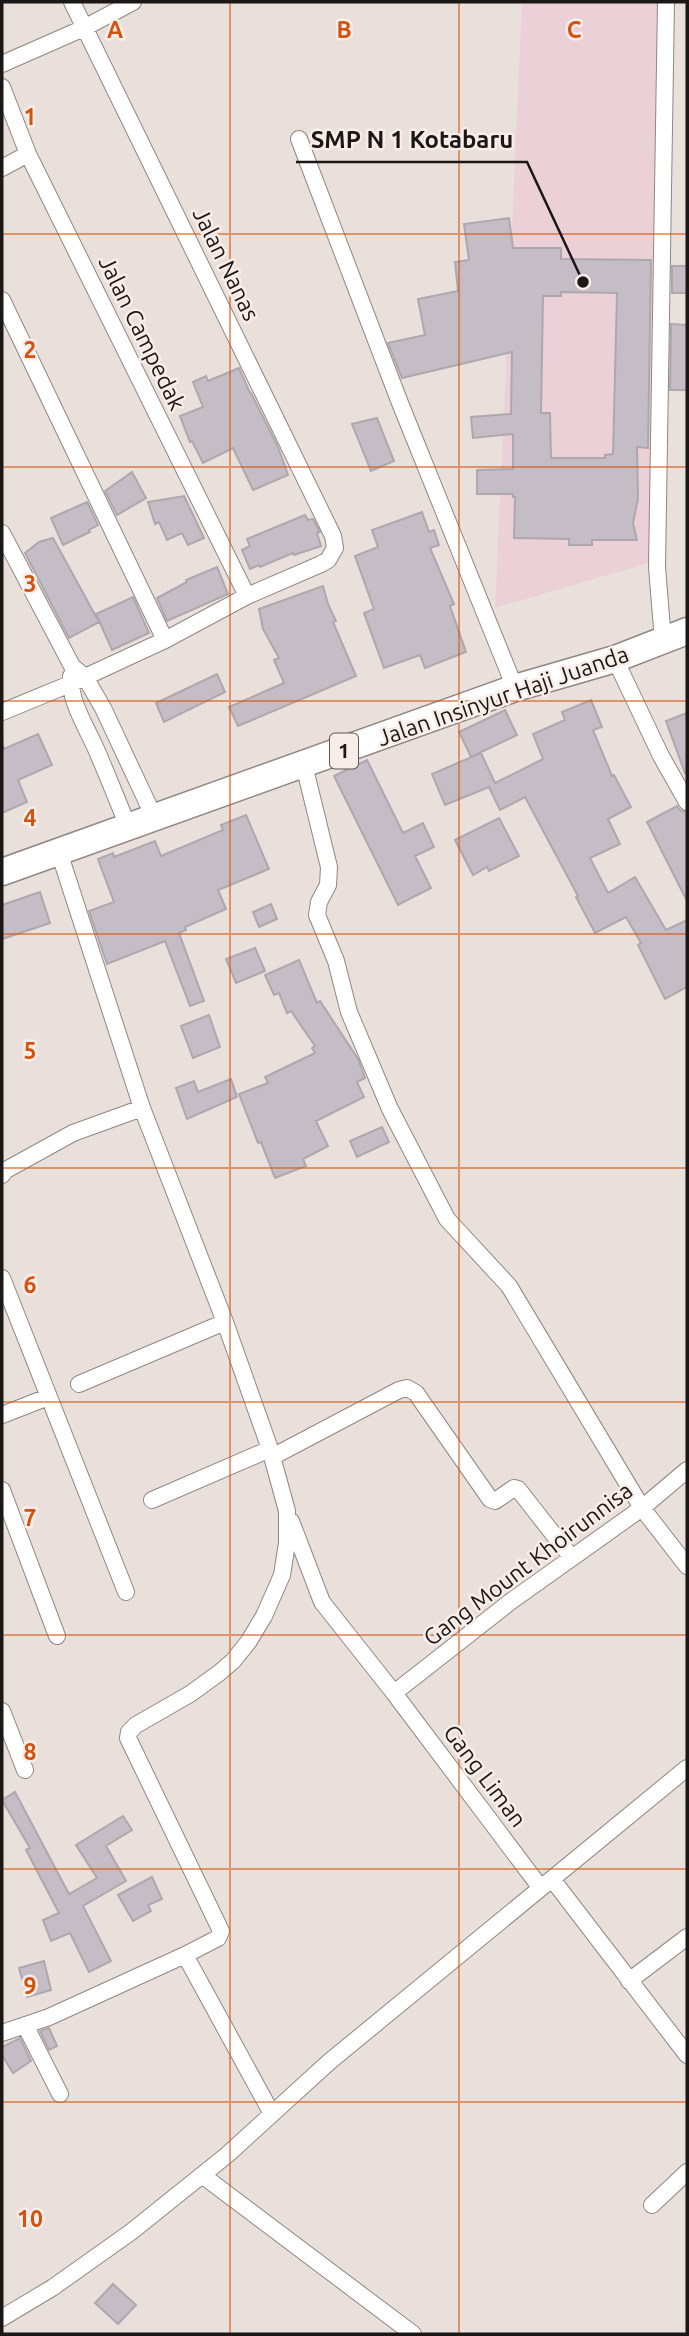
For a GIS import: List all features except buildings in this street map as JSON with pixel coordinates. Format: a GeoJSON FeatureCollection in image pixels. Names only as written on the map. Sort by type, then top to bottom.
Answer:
{"type":"FeatureCollection","features":[{"type":"Feature","properties":{"kind":"highway","name":"Jalan Insinyur Haji Juanda"},"geometry":{"type":"LineString","coordinates":[[2,872],[515,688],[615,659],[675,636]]}},
{"type":"Feature","properties":{"kind":"street","name":"Jalan Nanas"},"geometry":{"type":"LineString","coordinates":[[72,2],[327,524],[335,548],[328,560],[321,564],[247,596]]}},
{"type":"Feature","properties":{"kind":"street"},"geometry":{"type":"LineString","coordinates":[[2,64],[84,28],[133,2]]}},
{"type":"Feature","properties":{"kind":"street"},"geometry":{"type":"LineString","coordinates":[[666,2],[657,567],[675,636]]}},
{"type":"Feature","properties":{"kind":"street","name":"Jalan Campedak"},"geometry":{"type":"LineString","coordinates":[[2,87],[28,154],[247,596]]}},
{"type":"Feature","properties":{"kind":"street"},"geometry":{"type":"LineString","coordinates":[[299,139],[400,403],[515,688]]}},
{"type":"Feature","properties":{"kind":"street"},"geometry":{"type":"LineString","coordinates":[[2,168],[28,154]]}},
{"type":"Feature","properties":{"kind":"street"},"geometry":{"type":"LineString","coordinates":[[2,300],[164,640]]}},
{"type":"Feature","properties":{"kind":"street"},"geometry":{"type":"LineString","coordinates":[[2,533],[76,676],[103,708],[154,817]]}},
{"type":"Feature","properties":{"kind":"street"},"geometry":{"type":"LineString","coordinates":[[2,712],[76,676],[164,640],[247,596]]}},
{"type":"Feature","properties":{"kind":"street"},"geometry":{"type":"LineString","coordinates":[[615,659],[687,802]]}},
{"type":"Feature","properties":{"kind":"street"},"geometry":{"type":"LineString","coordinates":[[76,676],[84,726],[128,826]]}},
{"type":"Feature","properties":{"kind":"street"},"geometry":{"type":"LineString","coordinates":[[304,765],[329,867],[328,885],[319,902],[317,915],[336,961],[349,1012],[390,1109],[447,1219],[509,1286],[642,1508],[687,1566]]}},
{"type":"Feature","properties":{"kind":"street"},"geometry":{"type":"LineString","coordinates":[[2,2033],[49,2017],[218,1938],[221,1931],[128,1738],[136,1725],[190,1694],[219,1673],[249,1641],[264,1616],[282,1575],[287,1543],[287,1511],[271,1453],[225,1322],[142,1108],[59,852]]}},
{"type":"Feature","properties":{"kind":"street"},"geometry":{"type":"LineString","coordinates":[[2,1175],[6,1170],[73,1133],[142,1108]]}},
{"type":"Feature","properties":{"kind":"street"},"geometry":{"type":"LineString","coordinates":[[2,1278],[127,1592]]}},
{"type":"Feature","properties":{"kind":"street"},"geometry":{"type":"LineString","coordinates":[[79,1384],[225,1322]]}},
{"type":"Feature","properties":{"kind":"street"},"geometry":{"type":"LineString","coordinates":[[152,1500],[271,1453],[407,1388],[416,1393],[490,1499],[495,1500],[514,1488],[518,1489],[572,1558]]}},
{"type":"Feature","properties":{"kind":"street"},"geometry":{"type":"LineString","coordinates":[[2,1415],[48,1397]]}},
{"type":"Feature","properties":{"kind":"street","name":"Gang Mount Khoirunnisa"},"geometry":{"type":"LineString","coordinates":[[394,1693],[510,1602],[642,1508],[687,1470]]}},
{"type":"Feature","properties":{"kind":"street"},"geometry":{"type":"LineString","coordinates":[[2,1490],[57,1636]]}},
{"type":"Feature","properties":{"kind":"street","name":"Gang Liman"},"geometry":{"type":"LineString","coordinates":[[287,1511],[321,1602],[687,2055]]}},
{"type":"Feature","properties":{"kind":"street"},"geometry":{"type":"LineString","coordinates":[[2,1711],[25,1770]]}},
{"type":"Feature","properties":{"kind":"street"},"geometry":{"type":"LineString","coordinates":[[2,2318],[52,2288],[131,2232],[202,2175],[337,2054],[687,1768]]}},
{"type":"Feature","properties":{"kind":"street"},"geometry":{"type":"LineString","coordinates":[[629,1981],[687,1937]]}},
{"type":"Feature","properties":{"kind":"street"},"geometry":{"type":"LineString","coordinates":[[185,1955],[272,2114]]}},
{"type":"Feature","properties":{"kind":"street"},"geometry":{"type":"LineString","coordinates":[[25,2025],[61,2094]]}},
{"type":"Feature","properties":{"kind":"street"},"geometry":{"type":"LineString","coordinates":[[652,2204],[687,2172]]}},
{"type":"Feature","properties":{"kind":"street"},"geometry":{"type":"LineString","coordinates":[[202,2175],[413,2334]]}},
{"type":"Feature","properties":{"kind":"shaded area"},"geometry":{"type":"Polygon","coordinates":[[[522,2],[660,2],[652,562],[495,608],[522,2]]]}},
{"type":"Feature","properties":{"kind":"place","name":"SMP N 1 Kotabaru"},"geometry":{"type":"Point","coordinates":[583,282]}}]}
